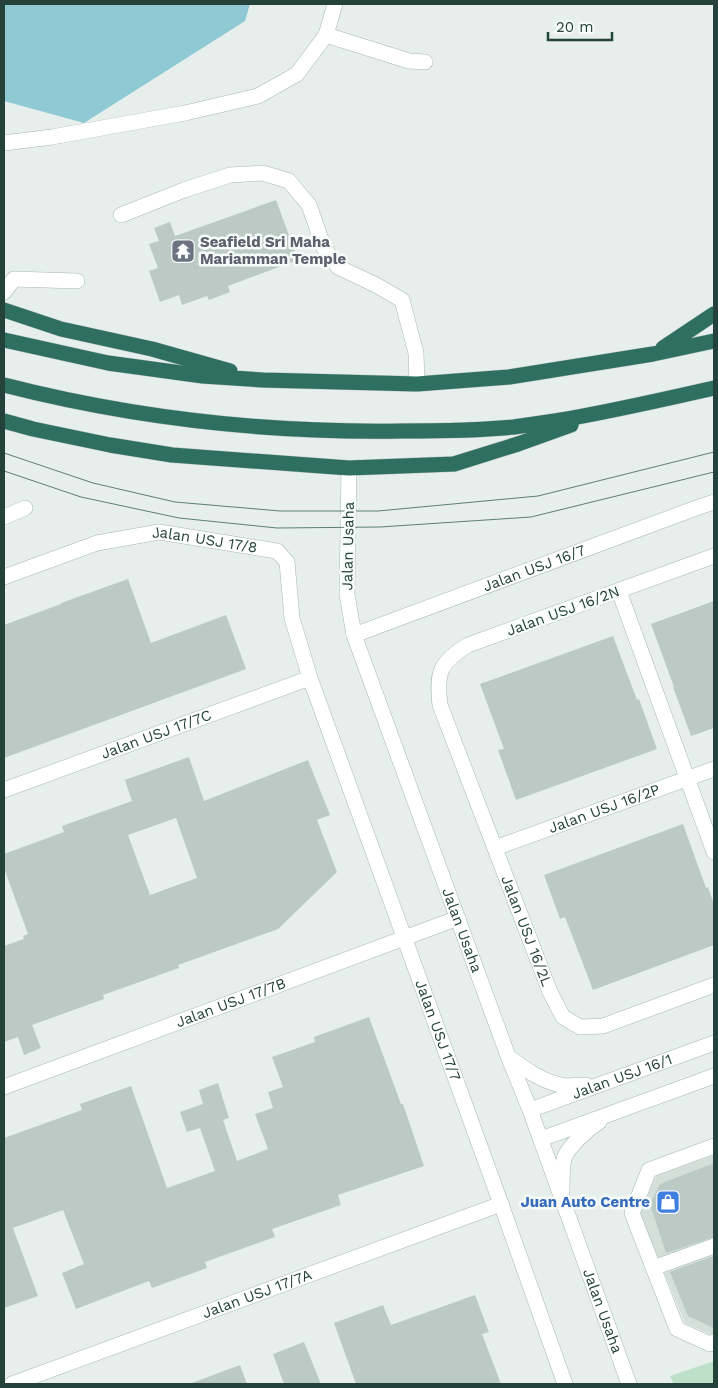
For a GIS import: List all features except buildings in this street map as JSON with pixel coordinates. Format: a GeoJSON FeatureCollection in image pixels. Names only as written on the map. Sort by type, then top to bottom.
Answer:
{"type":"FeatureCollection","features":[{"type":"Feature","properties":{"kind":"highway"},"geometry":{"type":"LineString","coordinates":[[10,312],[61,329],[152,349],[263,380]]}},
{"type":"Feature","properties":{"kind":"highway"},"geometry":{"type":"LineString","coordinates":[[653,354],[714,314]]}},
{"type":"Feature","properties":{"kind":"highway"},"geometry":{"type":"LineString","coordinates":[[4,340],[108,363],[202,376],[263,380],[417,384],[509,378],[653,354],[714,341]]}},
{"type":"Feature","properties":{"kind":"highway"},"geometry":{"type":"LineString","coordinates":[[4,385],[53,398],[207,422],[289,429],[360,432],[451,431],[515,427],[603,413],[714,388]]}},
{"type":"Feature","properties":{"kind":"highway"},"geometry":{"type":"LineString","coordinates":[[4,421],[110,445],[172,455],[349,468],[454,464],[518,444],[603,413]]}},
{"type":"Feature","properties":{"kind":"street"},"geometry":{"type":"LineString","coordinates":[[4,143],[52,137],[176,115],[258,96],[297,74],[326,34],[335,4]]}},
{"type":"Feature","properties":{"kind":"street"},"geometry":{"type":"LineString","coordinates":[[326,34],[409,61],[425,62]]}},
{"type":"Feature","properties":{"kind":"street"},"geometry":{"type":"LineString","coordinates":[[121,215],[184,190],[230,175],[263,173],[290,181],[309,205],[324,248],[338,267],[402,300],[416,353],[417,384]]}},
{"type":"Feature","properties":{"kind":"street"},"geometry":{"type":"LineString","coordinates":[[10,312],[5,291],[14,279],[77,280]]}},
{"type":"Feature","properties":{"kind":"street","name":"Jalan Usaha"},"geometry":{"type":"LineString","coordinates":[[349,468],[346,594],[354,635],[508,1056],[530,1110],[629,1384]]}},
{"type":"Feature","properties":{"kind":"street","name":"Jalan USJ 16/7"},"geometry":{"type":"LineString","coordinates":[[354,635],[714,502]]}},
{"type":"Feature","properties":{"kind":"street"},"geometry":{"type":"LineString","coordinates":[[4,517],[25,508]]}},
{"type":"Feature","properties":{"kind":"street","name":"Jalan USJ 17/8"},"geometry":{"type":"LineString","coordinates":[[4,577],[97,543],[159,532],[277,551],[287,562],[292,618],[310,678]]}},
{"type":"Feature","properties":{"kind":"street","name":"Jalan USJ 16/2N"},"geometry":{"type":"LineString","coordinates":[[438,692],[444,663],[468,645],[714,556]]}},
{"type":"Feature","properties":{"kind":"street"},"geometry":{"type":"LineString","coordinates":[[619,591],[714,852]]}},
{"type":"Feature","properties":{"kind":"street","name":"Jalan USJ 17/7C"},"geometry":{"type":"LineString","coordinates":[[4,790],[310,678]]}},
{"type":"Feature","properties":{"kind":"street","name":"Jalan USJ 17/7"},"geometry":{"type":"LineString","coordinates":[[310,678],[565,1384]]}},
{"type":"Feature","properties":{"kind":"street","name":"Jalan USJ 16/2L"},"geometry":{"type":"LineString","coordinates":[[438,692],[440,705],[550,992],[563,1017],[580,1027],[603,1026],[714,985]]}},
{"type":"Feature","properties":{"kind":"street","name":"Jalan USJ 16/2P"},"geometry":{"type":"LineString","coordinates":[[495,848],[714,769]]}},
{"type":"Feature","properties":{"kind":"street","name":"Jalan USJ 17/7B"},"geometry":{"type":"LineString","coordinates":[[4,1087],[458,918]]}},
{"type":"Feature","properties":{"kind":"street","name":"Jalan USJ 16/1"},"geometry":{"type":"LineString","coordinates":[[530,1110],[714,1043]]}},
{"type":"Feature","properties":{"kind":"street"},"geometry":{"type":"LineString","coordinates":[[508,1056],[525,1070],[547,1081],[566,1086],[600,1085]]}},
{"type":"Feature","properties":{"kind":"street","name":"Jalan USJ 16/1"},"geometry":{"type":"LineString","coordinates":[[540,1140],[714,1076]]}},
{"type":"Feature","properties":{"kind":"street"},"geometry":{"type":"LineString","coordinates":[[561,1196],[565,1157],[576,1142],[591,1127],[615,1112]]}},
{"type":"Feature","properties":{"kind":"street"},"geometry":{"type":"LineString","coordinates":[[714,1146],[649,1170],[632,1212],[677,1329],[710,1344],[714,1342]]}},
{"type":"Feature","properties":{"kind":"street","name":"Jalan USJ 17/7A"},"geometry":{"type":"LineString","coordinates":[[12,1384],[501,1204]]}},
{"type":"Feature","properties":{"kind":"street"},"geometry":{"type":"LineString","coordinates":[[653,1268],[714,1246]]}},
{"type":"Feature","properties":{"kind":"shaded area"},"geometry":{"type":"Polygon","coordinates":[[[714,1155],[714,1334],[712,1335],[685,1323],[640,1214],[656,1176],[714,1155]]]}},
{"type":"Feature","properties":{"kind":"green space"},"geometry":{"type":"Polygon","coordinates":[[[714,1361],[714,1384],[674,1384],[670,1376],[714,1361]]]}},
{"type":"Feature","properties":{"kind":"water"},"geometry":{"type":"Polygon","coordinates":[[[4,4],[250,4],[245,21],[84,123],[4,101],[4,4]]]}},
{"type":"Feature","properties":{"kind":"tram line"},"geometry":{"type":"LineString","coordinates":[[4,453],[93,483],[175,502],[280,511],[378,511],[538,496],[714,452]]}},
{"type":"Feature","properties":{"kind":"tram line"},"geometry":{"type":"LineString","coordinates":[[4,471],[81,497],[179,518],[277,528],[380,527],[531,517],[714,472]]}},
{"type":"Feature","properties":{"kind":"place","name":"Seafield Sri Maha Mariamman Temple"},"geometry":{"type":"Point","coordinates":[183,251]}},
{"type":"Feature","properties":{"kind":"place","name":"Juan Auto Centre"},"geometry":{"type":"Point","coordinates":[668,1202]}}]}
